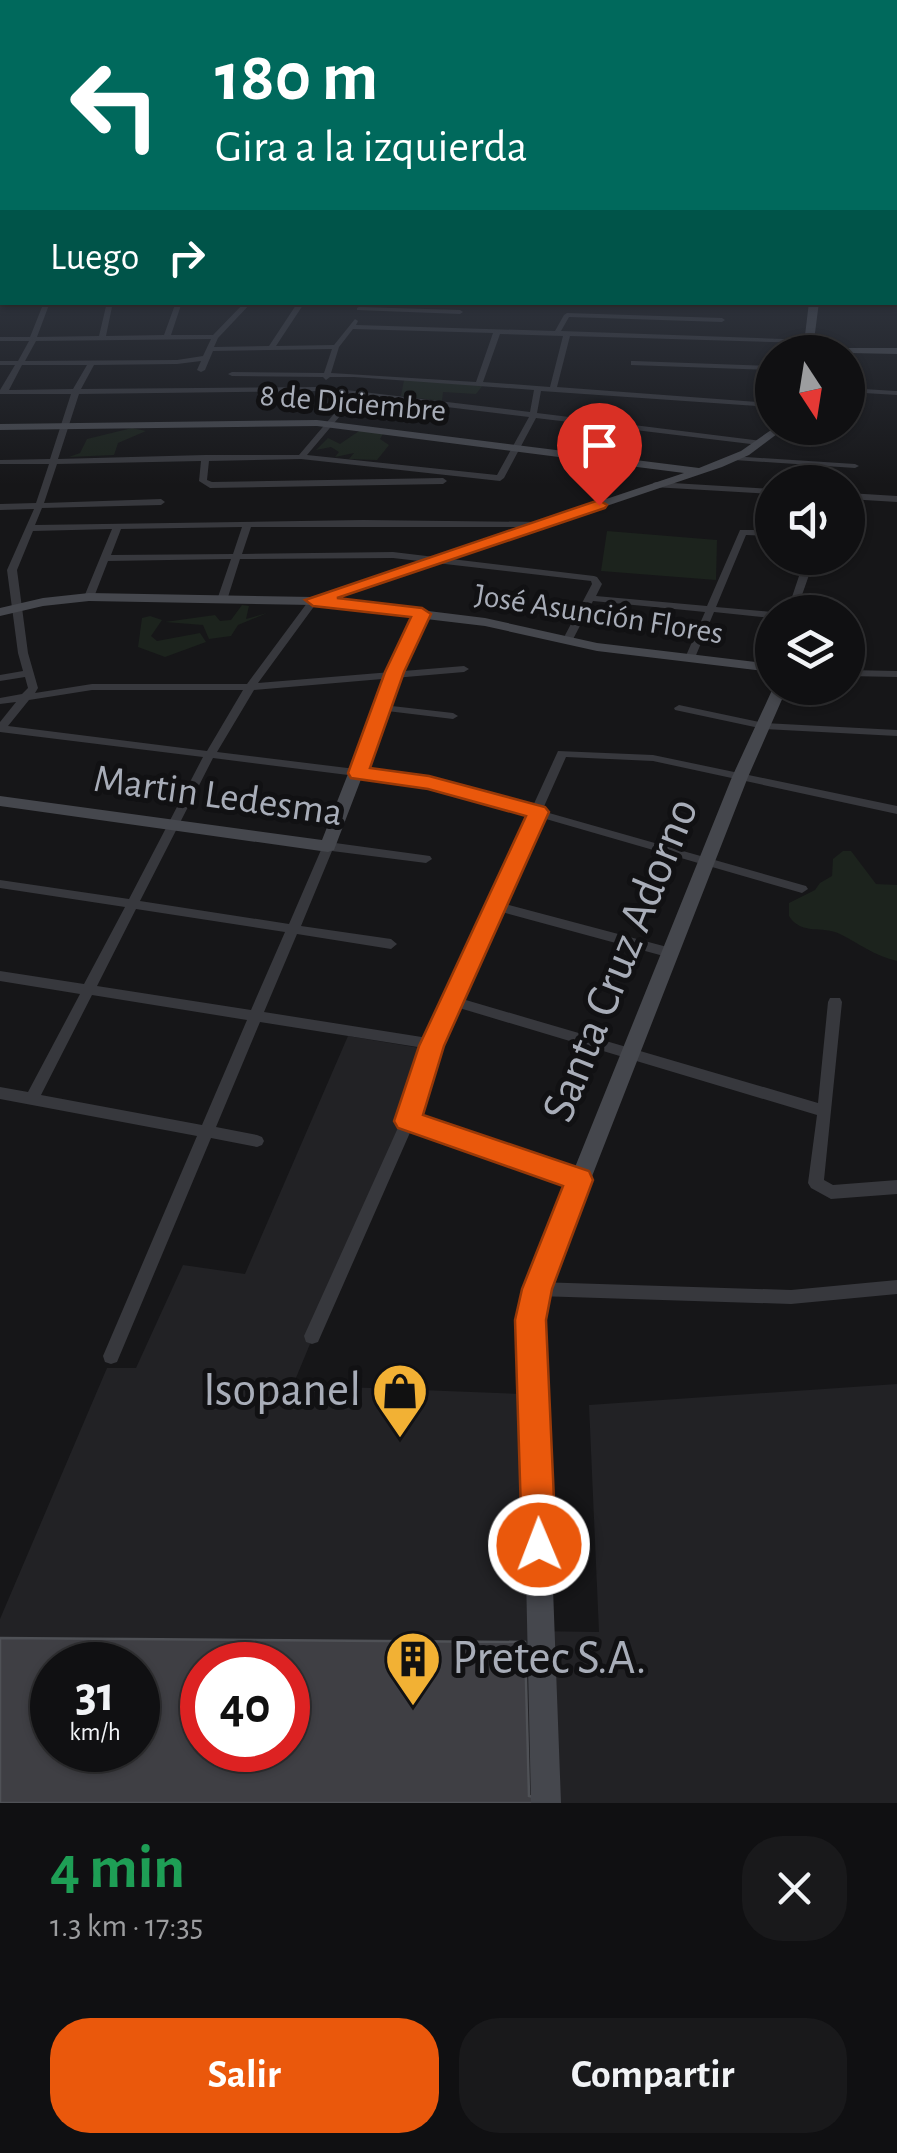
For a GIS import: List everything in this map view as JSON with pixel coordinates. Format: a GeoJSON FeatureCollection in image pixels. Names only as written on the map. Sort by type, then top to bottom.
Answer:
{"type":"FeatureCollection","features":[{"type":"Feature","properties":{"kind":"street"},"geometry":{"type":"LineString","coordinates":[[2,392],[22,363],[42,317]]}},
{"type":"Feature","properties":{"kind":"street"},"geometry":{"type":"LineString","coordinates":[[102,338],[107,317]]}},
{"type":"Feature","properties":{"kind":"street"},"geometry":{"type":"LineString","coordinates":[[168,337],[174,317]]}},
{"type":"Feature","properties":{"kind":"street"},"geometry":{"type":"LineString","coordinates":[[201,370],[215,337],[235,317]]}},
{"type":"Feature","properties":{"kind":"street"},"geometry":{"type":"LineString","coordinates":[[270,348],[291,317]]}},
{"type":"Feature","properties":{"kind":"street"},"geometry":{"type":"LineString","coordinates":[[321,390],[336,348],[355,317]]}},
{"type":"Feature","properties":{"kind":"street"},"geometry":{"type":"LineString","coordinates":[[553,389],[563,317]]}},
{"type":"Feature","properties":{"kind":"street"},"geometry":{"type":"LineString","coordinates":[[641,317],[722,320]]}},
{"type":"Feature","properties":{"kind":"street"},"geometry":{"type":"LineString","coordinates":[[352,327],[755,345]]}},
{"type":"Feature","properties":{"kind":"street"},"geometry":{"type":"LineString","coordinates":[[478,384],[498,332]]}},
{"type":"Feature","properties":{"kind":"street"},"geometry":{"type":"LineString","coordinates":[[0,339],[215,337]]}},
{"type":"Feature","properties":{"kind":"street"},"geometry":{"type":"LineString","coordinates":[[209,348],[336,348]]}},
{"type":"Feature","properties":{"kind":"street"},"geometry":{"type":"LineString","coordinates":[[865,350],[897,351]]}},
{"type":"Feature","properties":{"kind":"street"},"geometry":{"type":"LineString","coordinates":[[0,363],[177,362],[204,358]]}},
{"type":"Feature","properties":{"kind":"street"},"geometry":{"type":"LineString","coordinates":[[0,729],[33,688],[22,653],[12,576],[18,548],[39,506],[76,390],[92,362]]}},
{"type":"Feature","properties":{"kind":"street"},"geometry":{"type":"LineString","coordinates":[[634,362],[755,367]]}},
{"type":"Feature","properties":{"kind":"street"},"geometry":{"type":"LineString","coordinates":[[232,374],[328,374],[755,404]]}},
{"type":"Feature","properties":{"kind":"street"},"geometry":{"type":"LineString","coordinates":[[0,462],[301,457],[500,478],[533,416],[538,388]]}},
{"type":"Feature","properties":{"kind":"street"},"geometry":{"type":"LineString","coordinates":[[2,392],[321,390],[755,443]]}},
{"type":"Feature","properties":{"kind":"street"},"geometry":{"type":"LineString","coordinates":[[865,391],[895,392]]}},
{"type":"Feature","properties":{"kind":"street"},"geometry":{"type":"LineString","coordinates":[[301,457],[354,395]]}},
{"type":"Feature","properties":{"kind":"street","name":"8 de Diciembre"},"geometry":{"type":"LineString","coordinates":[[0,427],[333,424],[699,470]]}},
{"type":"Feature","properties":{"kind":"street"},"geometry":{"type":"LineString","coordinates":[[32,1100],[210,754],[250,687],[313,600],[734,458],[756,445]]}},
{"type":"Feature","properties":{"kind":"street"},"geometry":{"type":"LineString","coordinates":[[205,457],[205,484],[446,480],[459,476]]}},
{"type":"Feature","properties":{"kind":"street"},"geometry":{"type":"LineString","coordinates":[[284,483],[286,457]]}},
{"type":"Feature","properties":{"kind":"street"},"geometry":{"type":"LineString","coordinates":[[734,458],[840,465]]}},
{"type":"Feature","properties":{"kind":"street"},"geometry":{"type":"LineString","coordinates":[[656,485],[755,491]]}},
{"type":"Feature","properties":{"kind":"street"},"geometry":{"type":"LineString","coordinates":[[865,497],[897,499]]}},
{"type":"Feature","properties":{"kind":"street"},"geometry":{"type":"LineString","coordinates":[[0,507],[161,502]]}},
{"type":"Feature","properties":{"kind":"street"},"geometry":{"type":"LineString","coordinates":[[222,597],[248,524]]}},
{"type":"Feature","properties":{"kind":"street"},"geometry":{"type":"LineString","coordinates":[[30,528],[542,525]]}},
{"type":"Feature","properties":{"kind":"street"},"geometry":{"type":"LineString","coordinates":[[89,598],[118,526]]}},
{"type":"Feature","properties":{"kind":"street"},"geometry":{"type":"LineString","coordinates":[[690,658],[743,532],[755,532]]}},
{"type":"Feature","properties":{"kind":"street"},"geometry":{"type":"LineString","coordinates":[[0,548],[18,548]]}},
{"type":"Feature","properties":{"kind":"street"},"geometry":{"type":"LineString","coordinates":[[104,558],[394,555],[594,579],[598,584],[567,641]]}},
{"type":"Feature","properties":{"kind":"street","name":"José Asunción Flores"},"geometry":{"type":"LineString","coordinates":[[0,612],[89,598],[313,600],[485,622],[567,641],[755,666]]}},
{"type":"Feature","properties":{"kind":"street"},"geometry":{"type":"LineString","coordinates":[[591,598],[755,613]]}},
{"type":"Feature","properties":{"kind":"street"},"geometry":{"type":"LineString","coordinates":[[111,1356],[294,928],[395,672],[422,614]]}},
{"type":"Feature","properties":{"kind":"street"},"geometry":{"type":"LineString","coordinates":[[0,700],[92,687],[250,687],[464,668]]}},
{"type":"Feature","properties":{"kind":"street"},"geometry":{"type":"LineString","coordinates":[[0,678],[29,673]]}},
{"type":"Feature","properties":{"kind":"street"},"geometry":{"type":"LineString","coordinates":[[865,673],[897,674]]}},
{"type":"Feature","properties":{"kind":"street","name":"Santa Cruz Adorno"},"geometry":{"type":"LineString","coordinates":[[546,1803],[537,1437],[530,1320],[537,1289],[579,1180],[740,777],[773,705]]}},
{"type":"Feature","properties":{"kind":"street"},"geometry":{"type":"LineString","coordinates":[[383,708],[452,716]]}},
{"type":"Feature","properties":{"kind":"street"},"geometry":{"type":"LineString","coordinates":[[679,708],[764,726],[897,732]]}},
{"type":"Feature","properties":{"kind":"street"},"geometry":{"type":"LineString","coordinates":[[0,729],[429,782],[802,889]]}},
{"type":"Feature","properties":{"kind":"street"},"geometry":{"type":"LineString","coordinates":[[312,1336],[408,1121],[432,1044],[562,753],[653,758],[897,810]]}},
{"type":"Feature","properties":{"kind":"street","name":"Martin Ledesma"},"geometry":{"type":"LineString","coordinates":[[0,801],[426,860]]}},
{"type":"Feature","properties":{"kind":"street"},"geometry":{"type":"LineString","coordinates":[[0,884],[391,944]]}},
{"type":"Feature","properties":{"kind":"street"},"geometry":{"type":"LineString","coordinates":[[497,902],[672,950]]}},
{"type":"Feature","properties":{"kind":"street"},"geometry":{"type":"LineString","coordinates":[[0,976],[432,1044]]}},
{"type":"Feature","properties":{"kind":"street"},"geometry":{"type":"LineString","coordinates":[[452,1001],[826,1110]]}},
{"type":"Feature","properties":{"kind":"street"},"geometry":{"type":"LineString","coordinates":[[835,1002],[816,1183],[831,1192],[897,1187]]}},
{"type":"Feature","properties":{"kind":"street"},"geometry":{"type":"LineString","coordinates":[[0,1094],[257,1142]]}},
{"type":"Feature","properties":{"kind":"street"},"geometry":{"type":"LineString","coordinates":[[408,1121],[579,1180]]}},
{"type":"Feature","properties":{"kind":"street"},"geometry":{"type":"LineString","coordinates":[[537,1289],[790,1297],[897,1287]]}},
{"type":"Feature","properties":{"kind":"shaded area"},"geometry":{"type":"Polygon","coordinates":[[[404,380],[483,385],[476,394],[443,392],[442,401],[401,396],[404,380]]]}},
{"type":"Feature","properties":{"kind":"shaded area"},"geometry":{"type":"Polygon","coordinates":[[[132,428],[146,431],[118,443],[114,455],[69,457],[80,453],[87,439],[132,428]]]}},
{"type":"Feature","properties":{"kind":"shaded area"},"geometry":{"type":"Polygon","coordinates":[[[362,429],[384,432],[380,439],[389,445],[377,460],[349,459],[354,453],[335,457],[339,452],[331,447],[316,450],[328,438],[340,444],[362,429]]]}},
{"type":"Feature","properties":{"kind":"shaded area"},"geometry":{"type":"Polygon","coordinates":[[[607,531],[717,540],[716,580],[601,571],[607,531]]]}},
{"type":"Feature","properties":{"kind":"shaded area"},"geometry":{"type":"Polygon","coordinates":[[[242,605],[249,606],[246,619],[267,613],[238,625],[231,636],[209,639],[203,625],[165,622],[215,615],[220,621],[231,620],[242,605]]]}},
{"type":"Feature","properties":{"kind":"shaded area"},"geometry":{"type":"Polygon","coordinates":[[[142,618],[162,620],[151,636],[157,641],[200,633],[206,642],[165,657],[138,647],[142,618]]]}},
{"type":"Feature","properties":{"kind":"shaded area"},"geometry":{"type":"Polygon","coordinates":[[[843,851],[851,851],[876,884],[897,885],[897,961],[833,931],[800,926],[789,916],[789,903],[832,876],[833,859],[843,851]]]}},
{"type":"Feature","properties":{"kind":"shaded area"},"geometry":{"type":"Polygon","coordinates":[[[348,1036],[432,1050],[293,1385],[521,1394],[530,1631],[599,1632],[589,1405],[897,1384],[897,1803],[0,1803],[0,1619],[107,1368],[136,1368],[183,1265],[245,1274],[348,1036]]]}},
{"type":"Feature","properties":{"kind":"building","name":"Pretec S.A."},"geometry":{"type":"Polygon","coordinates":[[[0,1638],[525,1642],[529,1796],[543,1799],[543,1803],[0,1803],[0,1638]]]}},
{"type":"Feature","properties":{"kind":"place","name":"Isopanel"},"geometry":{"type":"Point","coordinates":[400,1440]}},
{"type":"Feature","properties":{"kind":"place","name":"Pretec S.A."},"geometry":{"type":"Point","coordinates":[413,1708]}},
{"type":"Feature","properties":{"kind":"route"},"geometry":{"type":"LineString","coordinates":[[539,1545],[530,1320],[537,1289],[579,1180],[408,1121],[431,1046],[538,812],[429,782],[358,773],[395,672],[422,614],[313,600],[599,505]]}}]}
